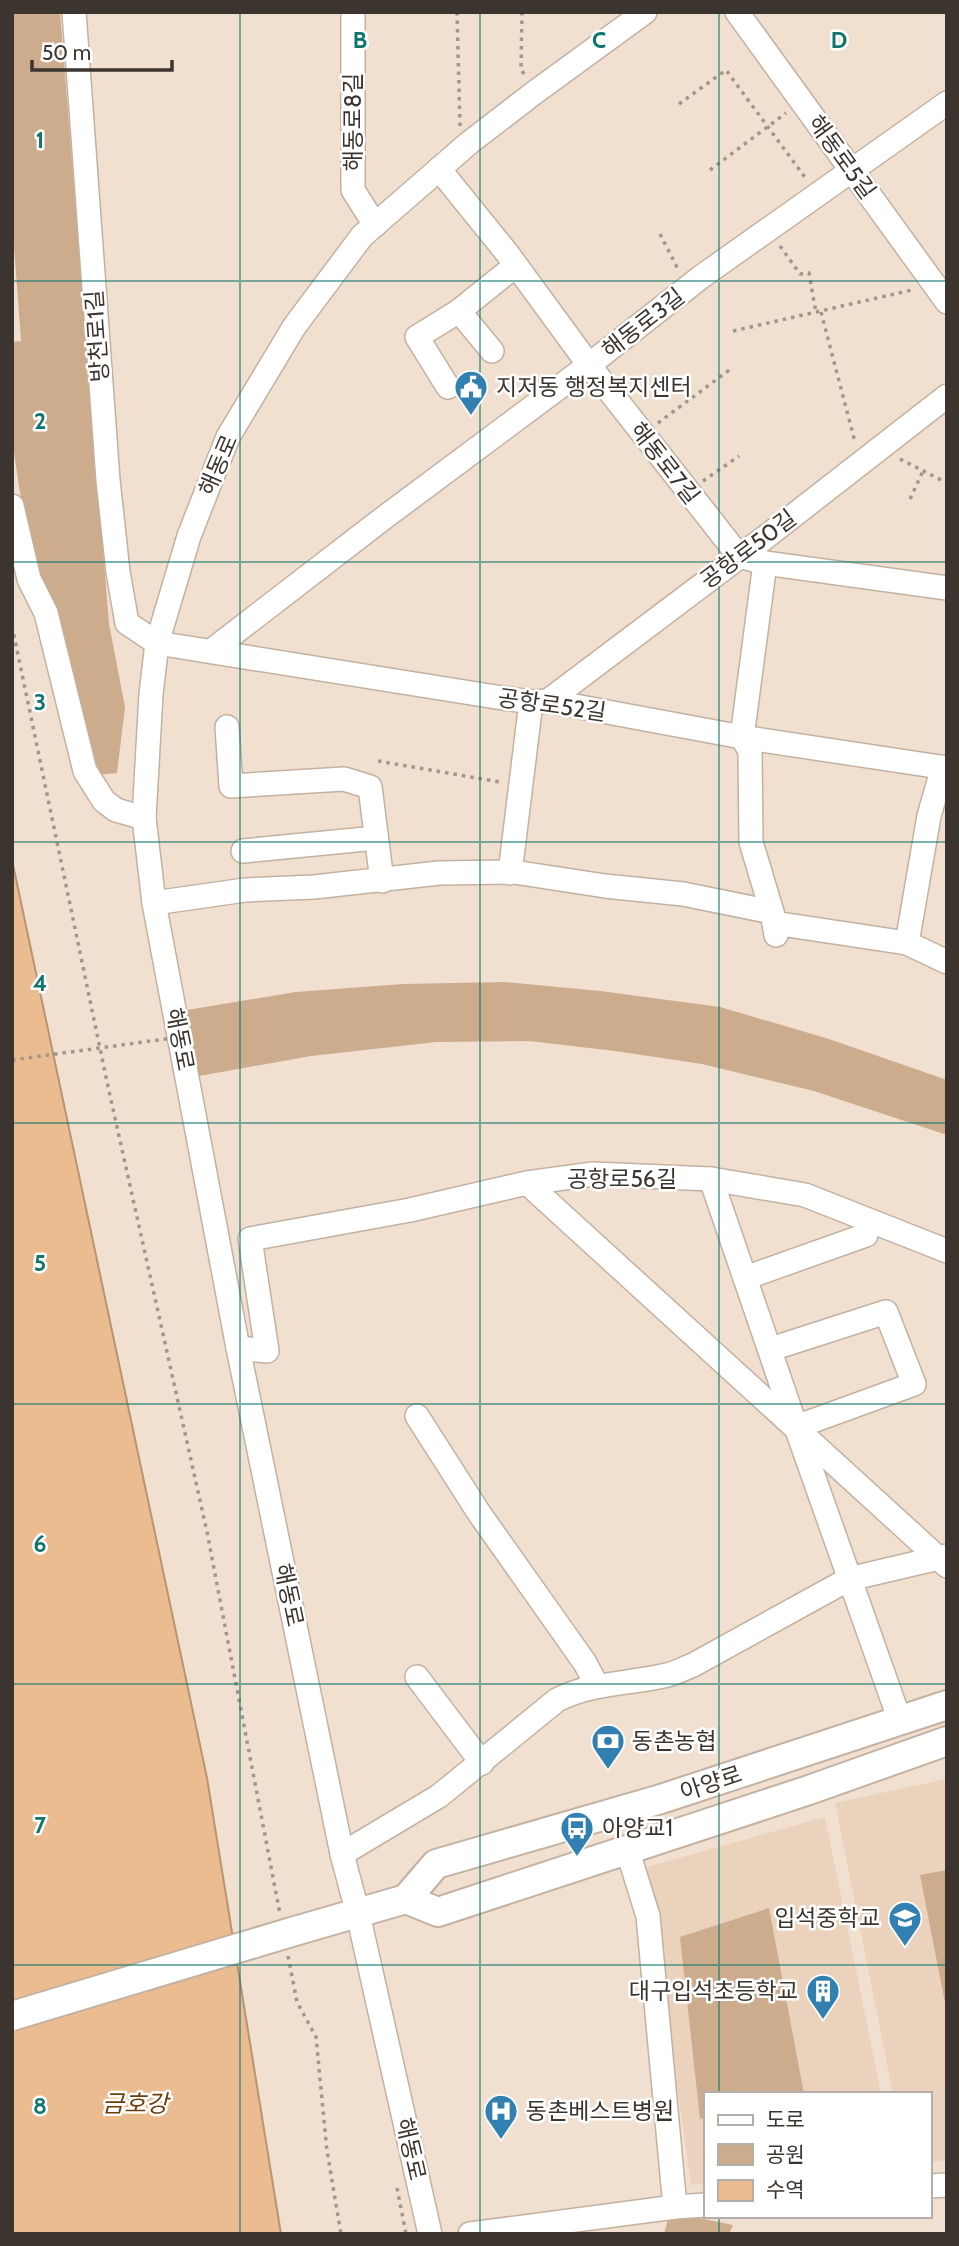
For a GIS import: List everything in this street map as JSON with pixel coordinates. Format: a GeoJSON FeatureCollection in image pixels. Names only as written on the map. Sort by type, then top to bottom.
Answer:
{"type":"FeatureCollection","features":[{"type":"Feature","properties":{"kind":"main road","name":"아양로"},"geometry":{"type":"LineString","coordinates":[[947,1705],[661,1799],[436,1864],[406,1899],[438,1912],[810,1790],[947,1741]]}},
{"type":"Feature","properties":{"kind":"main road"},"geometry":{"type":"LineString","coordinates":[[12,2016],[406,1899]]}},
{"type":"Feature","properties":{"kind":"street","name":"방천로1길"},"geometry":{"type":"LineString","coordinates":[[74,12],[108,480],[118,572],[127,623],[157,643]]}},
{"type":"Feature","properties":{"kind":"street","name":"해동로8길"},"geometry":{"type":"LineString","coordinates":[[353,12],[353,190],[375,225]]}},
{"type":"Feature","properties":{"kind":"street","name":"해동로"},"geometry":{"type":"LineString","coordinates":[[430,2234],[359,1914],[342,1854],[237,1348],[154,904],[145,818],[150,694],[157,643],[189,536],[228,437],[294,327],[362,236],[469,143],[645,12]]}},
{"type":"Feature","properties":{"kind":"street","name":"해동로5길"},"geometry":{"type":"LineString","coordinates":[[737,12],[943,293]]}},
{"type":"Feature","properties":{"kind":"street","name":"해동로3길"},"geometry":{"type":"LineString","coordinates":[[211,651],[688,288],[947,103]]}},
{"type":"Feature","properties":{"kind":"street","name":"해동로7길"},"geometry":{"type":"LineString","coordinates":[[439,169],[739,556]]}},
{"type":"Feature","properties":{"kind":"street"},"geometry":{"type":"LineString","coordinates":[[448,387],[417,337],[459,311],[515,266]]}},
{"type":"Feature","properties":{"kind":"street"},"geometry":{"type":"LineString","coordinates":[[459,311],[492,351]]}},
{"type":"Feature","properties":{"kind":"street","name":"공항로50길"},"geometry":{"type":"LineString","coordinates":[[539,701],[739,556],[947,396]]}},
{"type":"Feature","properties":{"kind":"street"},"geometry":{"type":"LineString","coordinates":[[12,506],[29,579],[46,613],[85,771],[110,806],[145,818]]}},
{"type":"Feature","properties":{"kind":"street"},"geometry":{"type":"LineString","coordinates":[[739,556],[765,563],[947,588]]}},
{"type":"Feature","properties":{"kind":"street"},"geometry":{"type":"LineString","coordinates":[[765,563],[741,737],[750,751],[751,842],[774,923]]}},
{"type":"Feature","properties":{"kind":"street","name":"공항로52길"},"geometry":{"type":"LineString","coordinates":[[157,643],[945,767]]}},
{"type":"Feature","properties":{"kind":"street"},"geometry":{"type":"LineString","coordinates":[[510,873],[521,786],[539,701]]}},
{"type":"Feature","properties":{"kind":"street"},"geometry":{"type":"LineString","coordinates":[[227,727],[231,786],[344,779],[370,787],[382,881]]}},
{"type":"Feature","properties":{"kind":"street"},"geometry":{"type":"LineString","coordinates":[[907,943],[929,816],[945,767]]}},
{"type":"Feature","properties":{"kind":"street"},"geometry":{"type":"LineString","coordinates":[[243,851],[376,838]]}},
{"type":"Feature","properties":{"kind":"street"},"geometry":{"type":"LineString","coordinates":[[154,904],[245,890],[314,887],[439,873],[510,873],[683,894],[774,923],[907,943],[947,962]]}},
{"type":"Feature","properties":{"kind":"street","name":"공항로56길"},"geometry":{"type":"LineString","coordinates":[[237,1348],[267,1351],[250,1239],[410,1210],[527,1183],[593,1174],[711,1179],[805,1195],[947,1251]]}},
{"type":"Feature","properties":{"kind":"street"},"geometry":{"type":"LineString","coordinates":[[711,1179],[900,1721]]}},
{"type":"Feature","properties":{"kind":"street"},"geometry":{"type":"LineString","coordinates":[[527,1183],[944,1560]]}},
{"type":"Feature","properties":{"kind":"street"},"geometry":{"type":"LineString","coordinates":[[745,1278],[866,1235]]}},
{"type":"Feature","properties":{"kind":"street"},"geometry":{"type":"LineString","coordinates":[[771,1349],[886,1312],[914,1384],[796,1427]]}},
{"type":"Feature","properties":{"kind":"street"},"geometry":{"type":"LineString","coordinates":[[417,1416],[479,1513],[585,1663],[597,1686]]}},
{"type":"Feature","properties":{"kind":"street"},"geometry":{"type":"LineString","coordinates":[[342,1854],[439,1796],[557,1700],[572,1692],[669,1674],[693,1665],[849,1579],[944,1560]]}},
{"type":"Feature","properties":{"kind":"street"},"geometry":{"type":"LineString","coordinates":[[417,1677],[482,1763]]}},
{"type":"Feature","properties":{"kind":"street"},"geometry":{"type":"LineString","coordinates":[[627,1849],[648,1916],[675,2207]]}},
{"type":"Feature","properties":{"kind":"street"},"geometry":{"type":"LineString","coordinates":[[470,2234],[704,2205]]}},
{"type":"Feature","properties":{"kind":"path"},"geometry":{"type":"LineString","coordinates":[[457,12],[460,128],[469,143]]}},
{"type":"Feature","properties":{"kind":"path"},"geometry":{"type":"LineString","coordinates":[[522,12],[521,69],[534,93]]}},
{"type":"Feature","properties":{"kind":"path"},"geometry":{"type":"LineString","coordinates":[[679,104],[726,70],[818,196]]}},
{"type":"Feature","properties":{"kind":"path"},"geometry":{"type":"LineString","coordinates":[[710,170],[801,102]]}},
{"type":"Feature","properties":{"kind":"path"},"geometry":{"type":"LineString","coordinates":[[769,230],[800,274],[809,273],[858,453],[923,471],[947,483]]}},
{"type":"Feature","properties":{"kind":"path"},"geometry":{"type":"LineString","coordinates":[[660,234],[688,288]]}},
{"type":"Feature","properties":{"kind":"path"},"geometry":{"type":"LineString","coordinates":[[733,331],[819,312],[943,293]]}},
{"type":"Feature","properties":{"kind":"path"},"geometry":{"type":"LineString","coordinates":[[643,434],[732,368]]}},
{"type":"Feature","properties":{"kind":"path"},"geometry":{"type":"LineString","coordinates":[[688,492],[739,456]]}},
{"type":"Feature","properties":{"kind":"path"},"geometry":{"type":"LineString","coordinates":[[910,499],[923,471]]}},
{"type":"Feature","properties":{"kind":"path"},"geometry":{"type":"LineString","coordinates":[[12,626],[107,1082],[206,1532],[288,1934],[297,2002],[316,2037],[327,2151],[341,2234]]}},
{"type":"Feature","properties":{"kind":"path"},"geometry":{"type":"LineString","coordinates":[[378,761],[521,786]]}},
{"type":"Feature","properties":{"kind":"path"},"geometry":{"type":"LineString","coordinates":[[12,1060],[180,1037]]}},
{"type":"Feature","properties":{"kind":"shaded area","name":"입석중학교"},"geometry":{"type":"Polygon","coordinates":[[[947,1779],[947,2160],[931,2162],[931,2092],[893,2092],[835,1803],[947,1779]]]}},
{"type":"Feature","properties":{"kind":"shaded area"},"geometry":{"type":"Polygon","coordinates":[[[825,1817],[881,2092],[704,2092],[704,2183],[691,2185],[647,1867],[825,1817]]]}},
{"type":"Feature","properties":{"kind":"green space"},"geometry":{"type":"Polygon","coordinates":[[[12,12],[60,12],[109,624],[125,707],[117,773],[97,775],[74,695],[54,603],[36,574],[12,438],[12,342],[21,341],[12,219],[12,12]]]}},
{"type":"Feature","properties":{"kind":"green space"},"geometry":{"type":"Polygon","coordinates":[[[506,982],[720,1007],[829,1039],[947,1080],[947,1135],[814,1091],[702,1064],[529,1041],[436,1042],[311,1056],[188,1078],[175,1012],[296,992],[403,984],[506,982]]]}},
{"type":"Feature","properties":{"kind":"green space"},"geometry":{"type":"Polygon","coordinates":[[[947,1870],[947,2013],[920,1875],[947,1870]]]}},
{"type":"Feature","properties":{"kind":"green space"},"geometry":{"type":"Polygon","coordinates":[[[769,1908],[804,2092],[704,2092],[704,2118],[700,2119],[680,1937],[769,1908]]]}},
{"type":"Feature","properties":{"kind":"green space"},"geometry":{"type":"Polygon","coordinates":[[[670,2212],[733,2225],[729,2234],[664,2234],[670,2212]]]}},
{"type":"Feature","properties":{"kind":"water","name":"금호강"},"geometry":{"type":"Polygon","coordinates":[[[12,860],[207,1778],[281,2234],[12,2234],[12,860]]]}},
{"type":"Feature","properties":{"kind":"place","name":"지저동 행정복지센터"},"geometry":{"type":"Point","coordinates":[471,417]}},
{"type":"Feature","properties":{"kind":"place","name":"동촌농협"},"geometry":{"type":"Point","coordinates":[608,1771]}},
{"type":"Feature","properties":{"kind":"place","name":"아양교1"},"geometry":{"type":"Point","coordinates":[577,1858]}},
{"type":"Feature","properties":{"kind":"place","name":"입석중학교"},"geometry":{"type":"Point","coordinates":[905,1948]}},
{"type":"Feature","properties":{"kind":"place","name":"대구입석초등학교"},"geometry":{"type":"Point","coordinates":[823,2021]}},
{"type":"Feature","properties":{"kind":"place","name":"동촌베스트병원"},"geometry":{"type":"Point","coordinates":[501,2141]}}]}
